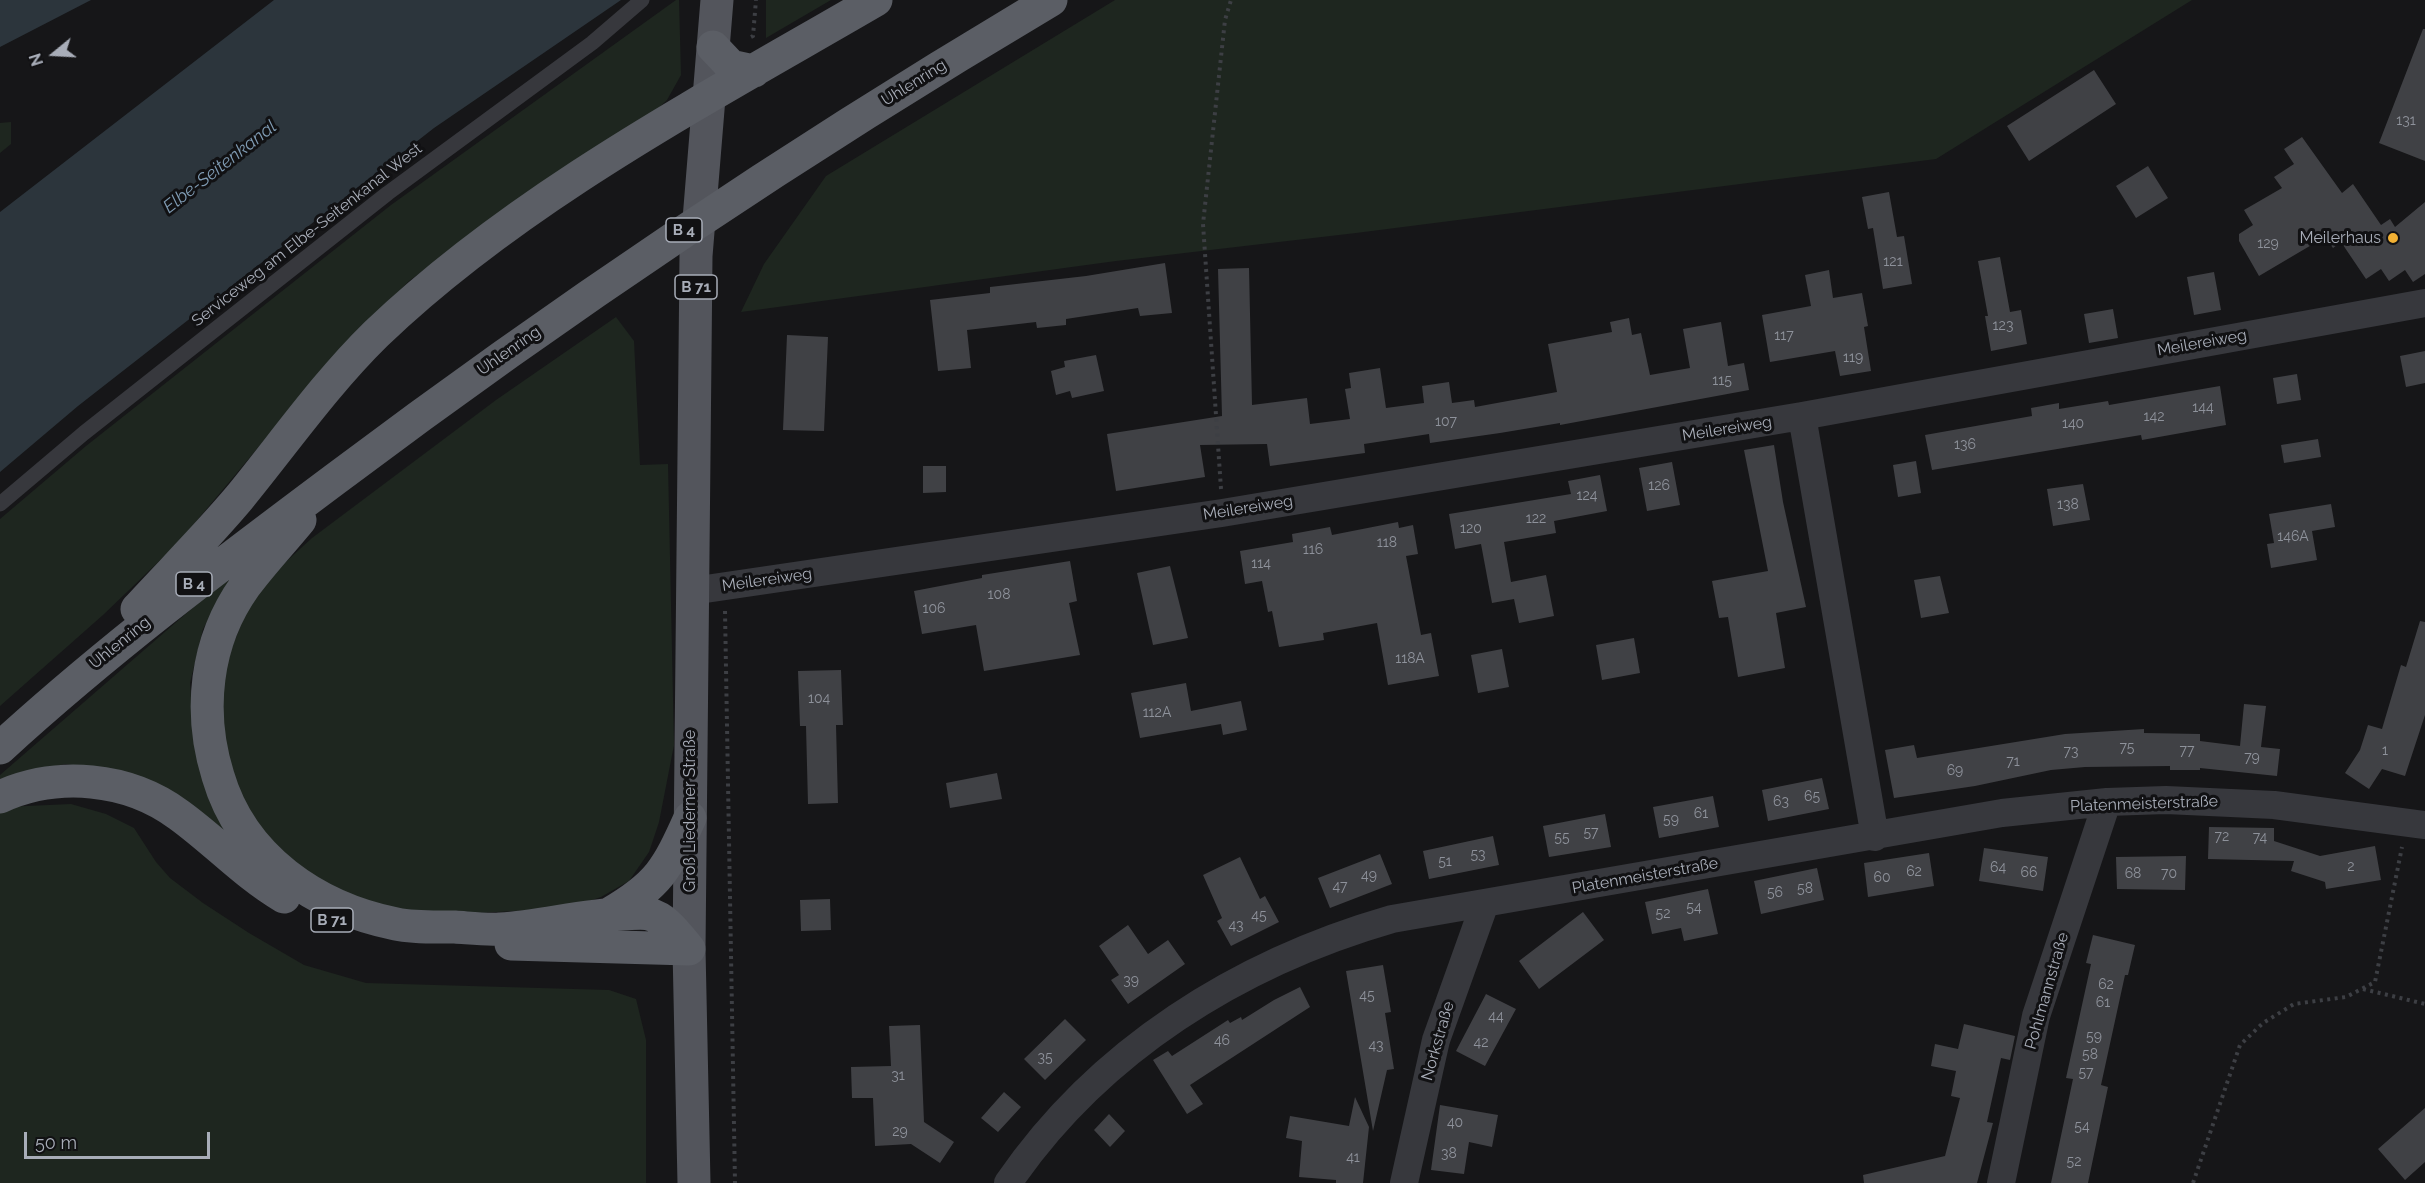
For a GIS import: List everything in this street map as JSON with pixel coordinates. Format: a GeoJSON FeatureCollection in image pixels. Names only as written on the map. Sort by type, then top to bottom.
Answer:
{"type":"FeatureCollection","features":[{"type":"Feature","properties":{"kind":"highway"},"geometry":{"type":"LineString","coordinates":[[61,692],[236,501],[333,380],[376,334],[436,282],[505,227],[554,192],[708,98],[876,0]]}},
{"type":"Feature","properties":{"kind":"highway","name":"Uhlenring"},"geometry":{"type":"LineString","coordinates":[[0,748],[61,692],[206,576],[499,358],[677,235],[871,109],[1051,0]]}},
{"type":"Feature","properties":{"kind":"highway"},"geometry":{"type":"LineString","coordinates":[[713,40],[730,66],[754,71]]}},
{"type":"Feature","properties":{"kind":"highway"},"geometry":{"type":"LineString","coordinates":[[332,482],[245,586],[223,624],[210,664],[206,716],[210,750],[220,786],[238,824],[262,854],[285,876],[322,900],[370,918],[399,925],[500,929],[609,914],[646,913],[662,919],[689,949]]}},
{"type":"Feature","properties":{"kind":"highway","name":"B 71"},"geometry":{"type":"LineString","coordinates":[[0,797],[38,784],[62,781],[86,781],[133,791],[178,814],[250,874],[275,891],[329,919],[362,929],[396,936],[466,943],[689,949]]}},
{"type":"Feature","properties":{"kind":"highway"},"geometry":{"type":"LineString","coordinates":[[609,914],[643,892],[658,878],[669,863],[690,818]]}},
{"type":"Feature","properties":{"kind":"main road","name":"B 71"},"geometry":{"type":"LineString","coordinates":[[708,98],[717,0]]}},
{"type":"Feature","properties":{"kind":"main road","name":"Groß Liederner Straße"},"geometry":{"type":"LineString","coordinates":[[694,1183],[689,949],[693,439],[696,256],[708,98]]}},
{"type":"Feature","properties":{"kind":"street","name":"Meilereiweg"},"geometry":{"type":"LineString","coordinates":[[692,591],[1222,513],[1802,417],[2425,303]]}},
{"type":"Feature","properties":{"kind":"street"},"geometry":{"type":"LineString","coordinates":[[1802,417],[1875,837]]}},
{"type":"Feature","properties":{"kind":"street","name":"Platenmeisterstraße"},"geometry":{"type":"LineString","coordinates":[[1008,1183],[1041,1139],[1088,1088],[1159,1029],[1198,1003],[1272,962],[1351,931],[1392,919],[1875,837],[2002,813],[2107,802],[2224,801],[2283,806],[2416,824]]}},
{"type":"Feature","properties":{"kind":"street","name":"Pohlmannstraße"},"geometry":{"type":"LineString","coordinates":[[2001,1183],[2036,1016],[2107,802]]}},
{"type":"Feature","properties":{"kind":"street","name":"Norkstraße"},"geometry":{"type":"LineString","coordinates":[[1404,1183],[1436,1040],[1485,903]]}},
{"type":"Feature","properties":{"kind":"lane","name":"Serviceweg am Elbe-Seitenkanal West"},"geometry":{"type":"LineString","coordinates":[[0,504],[84,433],[388,193],[592,43],[642,0]]}},
{"type":"Feature","properties":{"kind":"path"},"geometry":{"type":"LineString","coordinates":[[753,36],[756,0]]}},
{"type":"Feature","properties":{"kind":"path"},"geometry":{"type":"LineString","coordinates":[[1222,513],[1203,224],[1225,20],[1232,0]]}},
{"type":"Feature","properties":{"kind":"path"},"geometry":{"type":"LineString","coordinates":[[724,586],[735,1183]]}},
{"type":"Feature","properties":{"kind":"path"},"geometry":{"type":"LineString","coordinates":[[2193,1183],[2240,1045],[2263,1023],[2294,1004],[2346,998],[2375,982],[2416,824]]}},
{"type":"Feature","properties":{"kind":"path"},"geometry":{"type":"LineString","coordinates":[[2362,989],[2425,1004]]}},
{"type":"Feature","properties":{"kind":"shaded area"},"geometry":{"type":"Polygon","coordinates":[[[679,0],[681,75],[667,100],[642,124],[543,183],[409,281],[340,350],[178,543],[103,615],[0,706],[0,519],[86,446],[391,205],[679,0]]]}},
{"type":"Feature","properties":{"kind":"shaded area"},"geometry":{"type":"Polygon","coordinates":[[[766,0],[831,0],[766,38],[766,0]]]}},
{"type":"Feature","properties":{"kind":"shaded area"},"geometry":{"type":"Polygon","coordinates":[[[1115,0],[2192,0],[1936,159],[1356,233],[1116,261],[741,312],[764,264],[826,176],[1115,0]]]}},
{"type":"Feature","properties":{"kind":"shaded area"},"geometry":{"type":"Polygon","coordinates":[[[11,122],[11,144],[0,153],[0,123],[11,122]]]}},
{"type":"Feature","properties":{"kind":"shaded area"},"geometry":{"type":"Polygon","coordinates":[[[616,317],[634,341],[640,465],[668,464],[674,745],[659,822],[649,852],[629,881],[601,897],[569,908],[460,914],[392,913],[295,869],[269,843],[237,793],[220,743],[221,686],[232,647],[250,603],[279,568],[312,538],[496,400],[616,317]]]}},
{"type":"Feature","properties":{"kind":"shaded area"},"geometry":{"type":"Polygon","coordinates":[[[234,572],[203,629],[190,683],[194,739],[244,850],[117,772],[65,764],[0,779],[0,775],[234,572]]]}},
{"type":"Feature","properties":{"kind":"shaded area"},"geometry":{"type":"Polygon","coordinates":[[[71,804],[106,814],[134,828],[156,862],[170,878],[249,933],[304,965],[366,983],[609,990],[636,999],[646,1040],[646,1183],[0,1183],[0,809],[71,804]]]}},
{"type":"Feature","properties":{"kind":"water"},"geometry":{"type":"Polygon","coordinates":[[[0,0],[91,0],[0,47],[0,0]]]}},
{"type":"Feature","properties":{"kind":"water","name":"Elbe-Seitenkanal"},"geometry":{"type":"Polygon","coordinates":[[[274,0],[621,0],[434,128],[78,406],[0,472],[0,212],[274,0]]]}},
{"type":"Feature","properties":{"kind":"building"},"geometry":{"type":"Polygon","coordinates":[[[2423,29],[2425,29],[2425,161],[2379,143],[2423,29]]]}},
{"type":"Feature","properties":{"kind":"building"},"geometry":{"type":"Polygon","coordinates":[[[2094,70],[2116,104],[2029,161],[2007,126],[2094,70]]]}},
{"type":"Feature","properties":{"kind":"building"},"geometry":{"type":"Polygon","coordinates":[[[2302,137],[2342,193],[2353,184],[2381,225],[2390,219],[2395,227],[2425,202],[2425,274],[2413,282],[2405,270],[2389,281],[2381,269],[2366,279],[2341,242],[2333,248],[2325,237],[2259,276],[2239,241],[2239,234],[2253,225],[2244,210],[2282,188],[2274,177],[2294,164],[2284,149],[2302,137]]]}},
{"type":"Feature","properties":{"kind":"building"},"geometry":{"type":"Polygon","coordinates":[[[2148,166],[2168,198],[2136,218],[2116,186],[2148,166]]]}},
{"type":"Feature","properties":{"kind":"building"},"geometry":{"type":"Polygon","coordinates":[[[1889,192],[1897,237],[1904,236],[1912,284],[1883,289],[1873,228],[1868,229],[1862,197],[1889,192]]]}},
{"type":"Feature","properties":{"kind":"building"},"geometry":{"type":"Polygon","coordinates":[[[2000,257],[2010,312],[2021,310],[2027,344],[1991,351],[1985,316],[1988,316],[1978,261],[2000,257]]]}},
{"type":"Feature","properties":{"kind":"building"},"geometry":{"type":"Polygon","coordinates":[[[1165,263],[1172,313],[1140,316],[1138,308],[1066,319],[1066,325],[1037,328],[1036,322],[967,330],[971,368],[938,371],[930,300],[990,293],[990,287],[1086,276],[1165,263]]]}},
{"type":"Feature","properties":{"kind":"building"},"geometry":{"type":"Polygon","coordinates":[[[1249,268],[1252,405],[1307,398],[1310,424],[1350,419],[1345,389],[1351,388],[1349,373],[1380,368],[1386,408],[1424,403],[1422,386],[1449,382],[1452,403],[1474,400],[1475,407],[1557,392],[1548,344],[1612,332],[1610,322],[1629,318],[1632,335],[1641,333],[1650,375],[1690,368],[1683,329],[1721,322],[1728,366],[1744,363],[1749,390],[1560,425],[1560,423],[1430,443],[1429,434],[1364,444],[1365,453],[1270,466],[1267,444],[1200,445],[1205,477],[1116,491],[1107,434],[1222,416],[1218,269],[1249,268]]]}},
{"type":"Feature","properties":{"kind":"building"},"geometry":{"type":"Polygon","coordinates":[[[1829,270],[1833,298],[1862,293],[1868,326],[1864,327],[1871,371],[1840,376],[1835,351],[1770,362],[1762,315],[1811,306],[1805,275],[1829,270]]]}},
{"type":"Feature","properties":{"kind":"building"},"geometry":{"type":"Polygon","coordinates":[[[2214,272],[2221,310],[2194,315],[2187,277],[2214,272]]]}},
{"type":"Feature","properties":{"kind":"building"},"geometry":{"type":"Polygon","coordinates":[[[2113,309],[2118,338],[2089,343],[2084,314],[2113,309]]]}},
{"type":"Feature","properties":{"kind":"building"},"geometry":{"type":"Polygon","coordinates":[[[787,335],[828,337],[824,431],[783,430],[787,335]]]}},
{"type":"Feature","properties":{"kind":"building"},"geometry":{"type":"Polygon","coordinates":[[[2425,351],[2425,383],[2406,387],[2400,356],[2425,351]]]}},
{"type":"Feature","properties":{"kind":"building"},"geometry":{"type":"Polygon","coordinates":[[[1096,355],[1104,391],[1072,398],[1070,391],[1056,395],[1051,371],[1065,367],[1064,361],[1096,355]]]}},
{"type":"Feature","properties":{"kind":"building"},"geometry":{"type":"Polygon","coordinates":[[[2297,374],[2301,400],[2277,404],[2273,378],[2297,374]]]}},
{"type":"Feature","properties":{"kind":"building"},"geometry":{"type":"Polygon","coordinates":[[[2220,386],[2226,425],[2142,440],[2141,435],[1932,470],[1925,435],[2032,416],[2031,408],[2059,403],[2059,409],[2108,401],[2109,405],[2220,386]]]}},
{"type":"Feature","properties":{"kind":"building"},"geometry":{"type":"Polygon","coordinates":[[[2318,439],[2321,457],[2284,463],[2281,445],[2318,439]]]}},
{"type":"Feature","properties":{"kind":"building"},"geometry":{"type":"Polygon","coordinates":[[[1774,445],[1783,502],[1806,607],[1776,613],[1785,668],[1738,677],[1728,617],[1719,618],[1712,581],[1768,571],[1744,450],[1774,445]]]}},
{"type":"Feature","properties":{"kind":"building"},"geometry":{"type":"Polygon","coordinates":[[[1916,461],[1921,493],[1898,497],[1893,465],[1916,461]]]}},
{"type":"Feature","properties":{"kind":"building"},"geometry":{"type":"Polygon","coordinates":[[[1672,462],[1680,505],[1647,511],[1639,468],[1672,462]]]}},
{"type":"Feature","properties":{"kind":"building"},"geometry":{"type":"Polygon","coordinates":[[[923,466],[946,466],[946,492],[923,493],[923,466]]]}},
{"type":"Feature","properties":{"kind":"building"},"geometry":{"type":"Polygon","coordinates":[[[1600,475],[1607,511],[1554,521],[1556,533],[1504,542],[1511,582],[1546,575],[1554,616],[1519,623],[1514,599],[1492,603],[1481,544],[1455,549],[1449,514],[1571,494],[1568,481],[1600,475]]]}},
{"type":"Feature","properties":{"kind":"building"},"geometry":{"type":"Polygon","coordinates":[[[2083,484],[2090,520],[2053,526],[2047,489],[2083,484]]]}},
{"type":"Feature","properties":{"kind":"building"},"geometry":{"type":"Polygon","coordinates":[[[2331,504],[2335,527],[2312,531],[2317,560],[2271,568],[2267,544],[2274,543],[2269,514],[2331,504]]]}},
{"type":"Feature","properties":{"kind":"building"},"geometry":{"type":"Polygon","coordinates":[[[1398,522],[1399,528],[1413,525],[1418,554],[1406,556],[1421,635],[1431,633],[1439,676],[1388,685],[1377,623],[1323,633],[1324,640],[1279,647],[1272,611],[1268,612],[1262,581],[1245,584],[1240,551],[1293,542],[1292,534],[1330,527],[1332,535],[1398,522]]]}},
{"type":"Feature","properties":{"kind":"building"},"geometry":{"type":"Polygon","coordinates":[[[1070,561],[1077,601],[1069,603],[1080,655],[984,671],[976,625],[922,634],[914,591],[982,578],[982,575],[1070,561]]]}},
{"type":"Feature","properties":{"kind":"building"},"geometry":{"type":"Polygon","coordinates":[[[1170,566],[1188,638],[1153,645],[1137,573],[1170,566]]]}},
{"type":"Feature","properties":{"kind":"building"},"geometry":{"type":"Polygon","coordinates":[[[1940,576],[1949,613],[1921,618],[1914,580],[1940,576]]]}},
{"type":"Feature","properties":{"kind":"building"},"geometry":{"type":"Polygon","coordinates":[[[2420,621],[2425,622],[2425,715],[2405,776],[2382,769],[2369,789],[2345,773],[2360,750],[2368,725],[2382,729],[2401,665],[2406,667],[2420,621]]]}},
{"type":"Feature","properties":{"kind":"building"},"geometry":{"type":"Polygon","coordinates":[[[1634,638],[1640,673],[1602,680],[1596,645],[1634,638]]]}},
{"type":"Feature","properties":{"kind":"building"},"geometry":{"type":"Polygon","coordinates":[[[1502,649],[1509,687],[1478,693],[1471,655],[1502,649]]]}},
{"type":"Feature","properties":{"kind":"building"},"geometry":{"type":"Polygon","coordinates":[[[841,670],[843,725],[836,725],[838,803],[808,804],[806,726],[800,726],[798,671],[841,670]]]}},
{"type":"Feature","properties":{"kind":"building"},"geometry":{"type":"Polygon","coordinates":[[[1186,683],[1191,711],[1241,701],[1247,730],[1223,735],[1221,724],[1140,738],[1131,693],[1186,683]]]}},
{"type":"Feature","properties":{"kind":"building"},"geometry":{"type":"Polygon","coordinates":[[[2244,704],[2266,706],[2261,747],[2280,749],[2277,776],[2200,768],[2200,770],[2170,770],[2170,766],[2085,767],[2051,770],[1975,786],[1894,798],[1885,750],[1914,745],[1917,758],[2065,734],[2144,729],[2144,733],[2200,734],[2200,741],[2240,746],[2244,704]]]}},
{"type":"Feature","properties":{"kind":"building"},"geometry":{"type":"Polygon","coordinates":[[[997,773],[1002,799],[950,808],[946,783],[997,773]]]}},
{"type":"Feature","properties":{"kind":"building"},"geometry":{"type":"Polygon","coordinates":[[[1822,778],[1829,809],[1768,821],[1762,790],[1822,778]]]}},
{"type":"Feature","properties":{"kind":"building"},"geometry":{"type":"Polygon","coordinates":[[[1713,796],[1719,827],[1659,838],[1653,807],[1713,796]]]}},
{"type":"Feature","properties":{"kind":"building"},"geometry":{"type":"Polygon","coordinates":[[[1605,814],[1611,847],[1549,857],[1543,826],[1605,814]]]}},
{"type":"Feature","properties":{"kind":"building"},"geometry":{"type":"Polygon","coordinates":[[[2209,827],[2274,828],[2274,841],[2320,856],[2375,846],[2381,880],[2326,889],[2325,882],[2291,871],[2294,861],[2208,859],[2209,827]]]}},
{"type":"Feature","properties":{"kind":"building"},"geometry":{"type":"Polygon","coordinates":[[[1493,836],[1499,865],[1429,879],[1423,851],[1493,836]]]}},
{"type":"Feature","properties":{"kind":"building"},"geometry":{"type":"Polygon","coordinates":[[[1984,848],[2048,857],[2043,891],[1979,881],[1984,848]]]}},
{"type":"Feature","properties":{"kind":"building"},"geometry":{"type":"Polygon","coordinates":[[[1929,853],[1934,886],[1868,897],[1864,863],[1929,853]]]}},
{"type":"Feature","properties":{"kind":"building"},"geometry":{"type":"Polygon","coordinates":[[[1380,854],[1392,884],[1330,908],[1318,878],[1380,854]]]}},
{"type":"Feature","properties":{"kind":"building"},"geometry":{"type":"Polygon","coordinates":[[[2186,856],[2185,890],[2117,889],[2116,857],[2186,856]]]}},
{"type":"Feature","properties":{"kind":"building"},"geometry":{"type":"Polygon","coordinates":[[[1240,857],[1260,899],[1265,896],[1279,922],[1231,946],[1217,921],[1222,918],[1203,875],[1240,857]]]}},
{"type":"Feature","properties":{"kind":"building"},"geometry":{"type":"Polygon","coordinates":[[[1817,868],[1824,900],[1761,914],[1754,881],[1817,868]]]}},
{"type":"Feature","properties":{"kind":"building"},"geometry":{"type":"Polygon","coordinates":[[[1708,889],[1718,934],[1684,941],[1681,928],[1652,934],[1645,902],[1708,889]]]}},
{"type":"Feature","properties":{"kind":"building"},"geometry":{"type":"Polygon","coordinates":[[[830,899],[831,930],[801,931],[800,900],[830,899]]]}},
{"type":"Feature","properties":{"kind":"building"},"geometry":{"type":"Polygon","coordinates":[[[1583,912],[1604,940],[1539,989],[1519,961],[1583,912]]]}},
{"type":"Feature","properties":{"kind":"building"},"geometry":{"type":"Polygon","coordinates":[[[1128,925],[1148,954],[1168,940],[1185,964],[1128,1004],[1111,980],[1119,975],[1099,946],[1128,925]]]}},
{"type":"Feature","properties":{"kind":"building"},"geometry":{"type":"Polygon","coordinates":[[[2093,935],[2135,945],[2128,975],[2125,975],[2101,1085],[2108,1087],[2088,1183],[2051,1183],[2073,1079],[2066,1078],[2091,964],[2086,963],[2093,935]]]}},
{"type":"Feature","properties":{"kind":"building"},"geometry":{"type":"Polygon","coordinates":[[[1383,965],[1391,1012],[1385,1013],[1394,1069],[1387,1070],[1373,1131],[1346,971],[1383,965]]]}},
{"type":"Feature","properties":{"kind":"building"},"geometry":{"type":"Polygon","coordinates":[[[1300,987],[1310,1007],[1190,1085],[1203,1104],[1187,1114],[1153,1060],[1168,1051],[1172,1056],[1228,1020],[1230,1023],[1241,1017],[1242,1020],[1300,987]]]}},
{"type":"Feature","properties":{"kind":"building"},"geometry":{"type":"Polygon","coordinates":[[[1486,994],[1516,1009],[1485,1066],[1456,1051],[1486,994]]]}},
{"type":"Feature","properties":{"kind":"building"},"geometry":{"type":"Polygon","coordinates":[[[1065,1019],[1086,1040],[1045,1080],[1024,1059],[1065,1019]]]}},
{"type":"Feature","properties":{"kind":"building"},"geometry":{"type":"Polygon","coordinates":[[[1964,1024],[2015,1036],[2010,1060],[2001,1058],[1987,1122],[1993,1123],[1977,1183],[1864,1183],[1863,1175],[1945,1156],[1960,1098],[1951,1096],[1956,1071],[1931,1066],[1935,1044],[1958,1049],[1964,1024]]]}},
{"type":"Feature","properties":{"kind":"building"},"geometry":{"type":"Polygon","coordinates":[[[920,1025],[924,1122],[954,1142],[940,1163],[911,1144],[875,1146],[873,1098],[852,1098],[851,1067],[891,1066],[889,1026],[920,1025]]]}},
{"type":"Feature","properties":{"kind":"building"},"geometry":{"type":"Polygon","coordinates":[[[1004,1092],[1021,1107],[998,1132],[981,1118],[1004,1092]]]}},
{"type":"Feature","properties":{"kind":"building"},"geometry":{"type":"Polygon","coordinates":[[[1355,1097],[1369,1127],[1363,1183],[1336,1183],[1336,1180],[1299,1177],[1302,1141],[1286,1138],[1290,1116],[1349,1126],[1355,1097]]]}},
{"type":"Feature","properties":{"kind":"building"},"geometry":{"type":"Polygon","coordinates":[[[1440,1105],[1498,1115],[1492,1147],[1469,1142],[1464,1174],[1431,1170],[1440,1105]]]}},
{"type":"Feature","properties":{"kind":"building"},"geometry":{"type":"Polygon","coordinates":[[[2425,1108],[2425,1162],[2405,1180],[2378,1149],[2425,1108]]]}},
{"type":"Feature","properties":{"kind":"building"},"geometry":{"type":"Polygon","coordinates":[[[1109,1114],[1125,1131],[1110,1147],[1094,1130],[1109,1114]]]}},
{"type":"Feature","properties":{"kind":"place","name":"Meilerhaus"},"geometry":{"type":"Point","coordinates":[2393,238]}}]}
